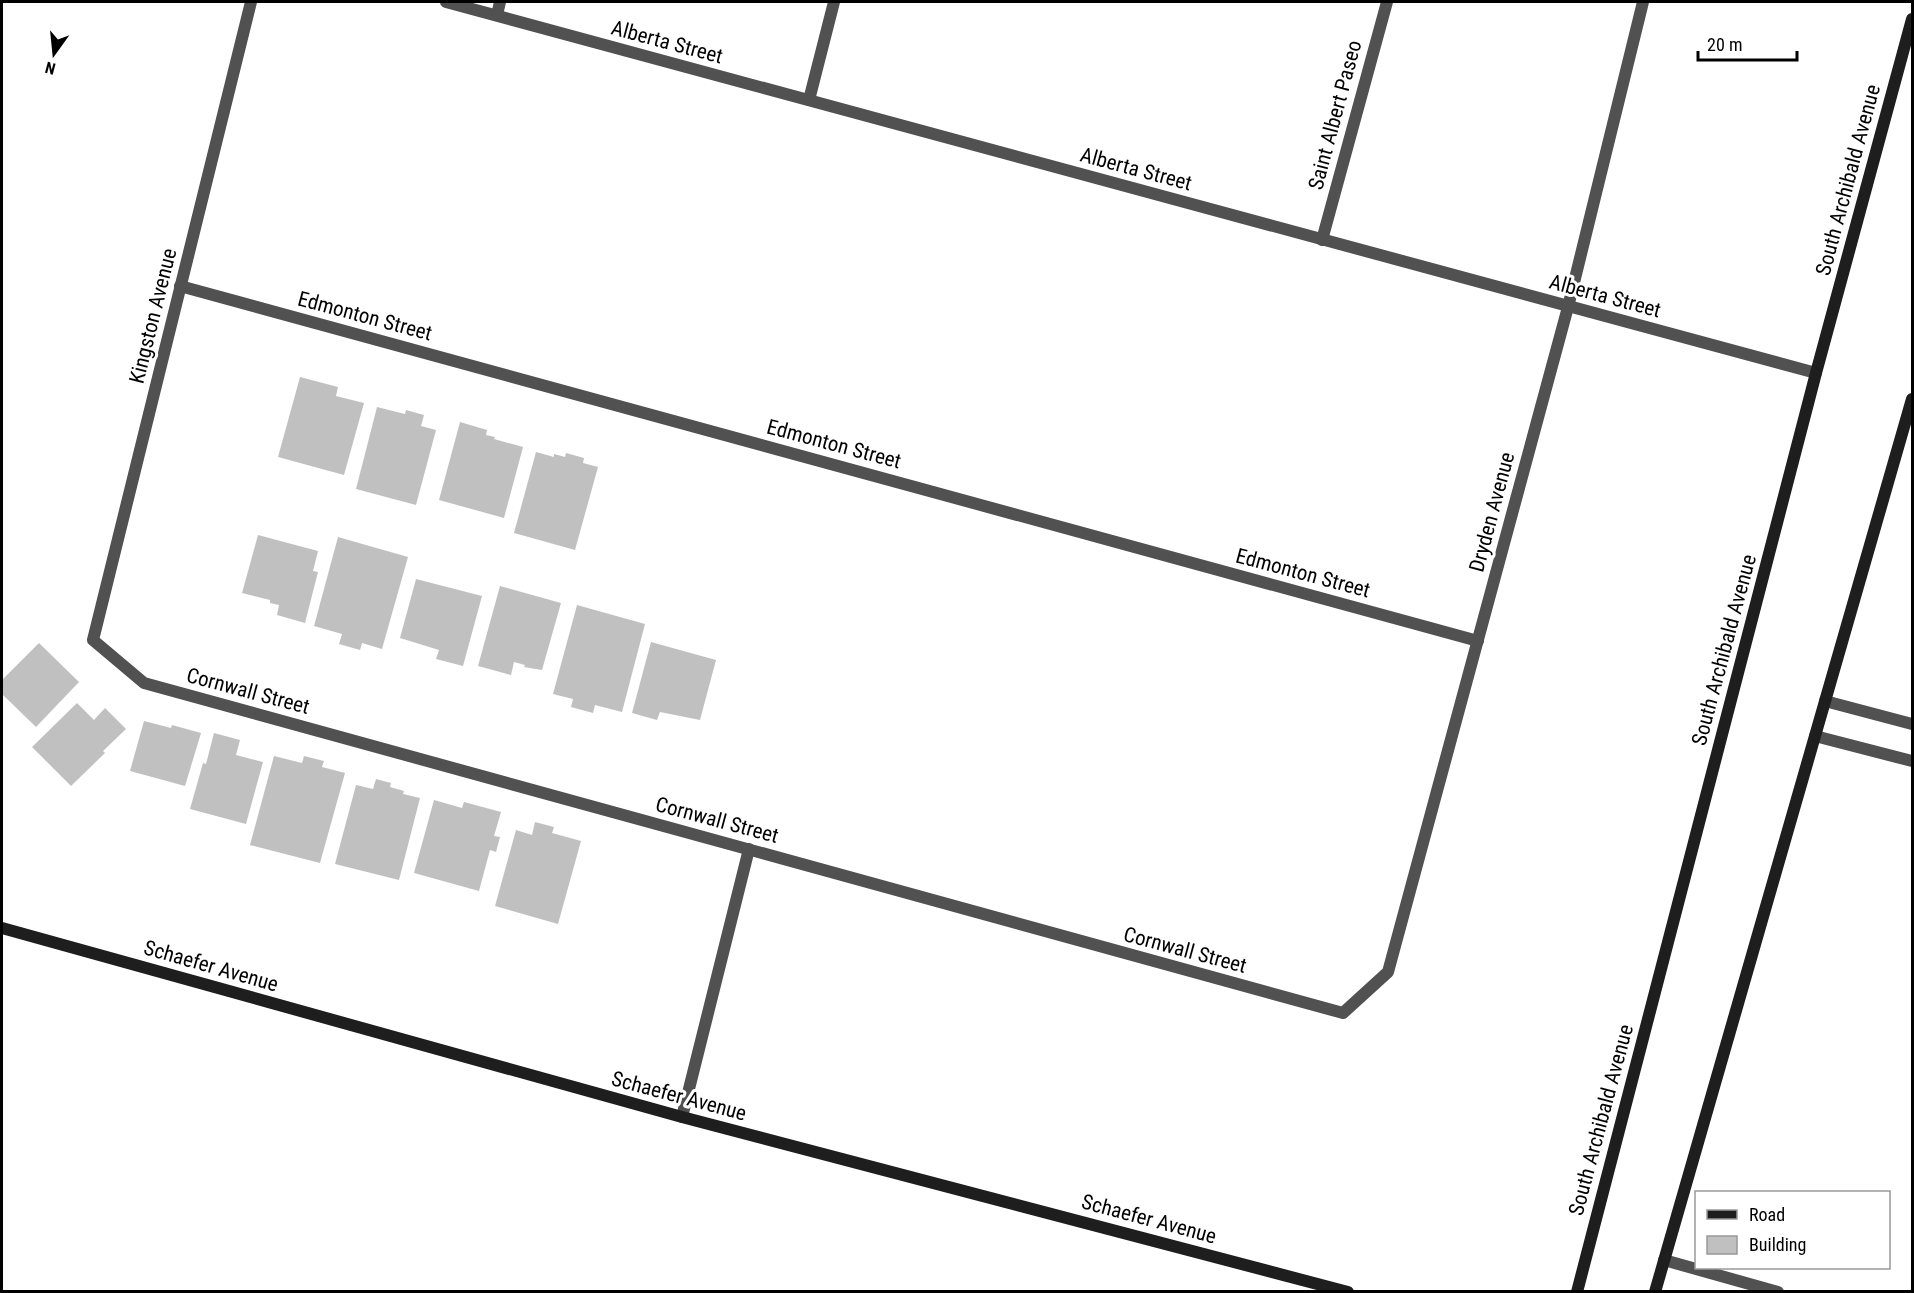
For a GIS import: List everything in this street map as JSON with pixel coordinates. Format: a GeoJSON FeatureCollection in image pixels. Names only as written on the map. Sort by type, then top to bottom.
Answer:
{"type":"FeatureCollection","features":[{"type":"Feature","properties":{"kind":"main road","name":"South Archibald Avenue"},"geometry":{"type":"LineString","coordinates":[[1577,1292],[1816,373],[1912,19]]}},
{"type":"Feature","properties":{"kind":"main road"},"geometry":{"type":"LineString","coordinates":[[1655,1292],[1912,399]]}},
{"type":"Feature","properties":{"kind":"main road","name":"Schaefer Avenue"},"geometry":{"type":"LineString","coordinates":[[2,928],[682,1118],[1348,1292]]}},
{"type":"Feature","properties":{"kind":"street","name":"Kingston Avenue"},"geometry":{"type":"LineString","coordinates":[[93,640],[251,2]]}},
{"type":"Feature","properties":{"kind":"street","name":"Alberta Street"},"geometry":{"type":"LineString","coordinates":[[446,2],[1816,373]]}},
{"type":"Feature","properties":{"kind":"street"},"geometry":{"type":"LineString","coordinates":[[497,15],[500,2]]}},
{"type":"Feature","properties":{"kind":"street"},"geometry":{"type":"LineString","coordinates":[[809,100],[834,2]]}},
{"type":"Feature","properties":{"kind":"street","name":"Saint Albert Paseo"},"geometry":{"type":"LineString","coordinates":[[1322,240],[1387,2]]}},
{"type":"Feature","properties":{"kind":"street","name":"Dryden Avenue"},"geometry":{"type":"LineString","coordinates":[[1343,1013],[1388,972],[1568,307],[1643,2]]}},
{"type":"Feature","properties":{"kind":"street","name":"Edmonton Street"},"geometry":{"type":"LineString","coordinates":[[180,286],[1478,641]]}},
{"type":"Feature","properties":{"kind":"street","name":"Cornwall Street"},"geometry":{"type":"LineString","coordinates":[[93,640],[144,683],[1343,1013]]}},
{"type":"Feature","properties":{"kind":"street"},"geometry":{"type":"LineString","coordinates":[[1825,701],[1912,724]]}},
{"type":"Feature","properties":{"kind":"street"},"geometry":{"type":"LineString","coordinates":[[1815,736],[1912,760]]}},
{"type":"Feature","properties":{"kind":"street"},"geometry":{"type":"LineString","coordinates":[[682,1118],[749,849]]}},
{"type":"Feature","properties":{"kind":"street"},"geometry":{"type":"LineString","coordinates":[[1664,1260],[1695,1269]]}},
{"type":"Feature","properties":{"kind":"street"},"geometry":{"type":"LineString","coordinates":[[1696,1269],[1778,1292]]}},
{"type":"Feature","properties":{"kind":"building"},"geometry":{"type":"Polygon","coordinates":[[[300,377],[338,387],[336,396],[364,403],[344,475],[278,457],[300,377]]]}},
{"type":"Feature","properties":{"kind":"building"},"geometry":{"type":"Polygon","coordinates":[[[377,407],[405,414],[406,410],[424,415],[421,426],[436,430],[416,505],[356,489],[377,407]]]}},
{"type":"Feature","properties":{"kind":"building"},"geometry":{"type":"Polygon","coordinates":[[[460,422],[487,430],[486,435],[495,437],[494,439],[523,447],[504,518],[439,500],[460,422]]]}},
{"type":"Feature","properties":{"kind":"building"},"geometry":{"type":"Polygon","coordinates":[[[536,452],[554,457],[554,454],[565,457],[566,453],[584,458],[583,463],[598,467],[575,550],[514,533],[536,452]]]}},
{"type":"Feature","properties":{"kind":"building"},"geometry":{"type":"Polygon","coordinates":[[[258,535],[318,551],[313,571],[318,572],[305,623],[277,615],[279,605],[270,603],[270,600],[242,593],[258,535]]]}},
{"type":"Feature","properties":{"kind":"building"},"geometry":{"type":"Polygon","coordinates":[[[338,537],[408,557],[382,649],[362,643],[360,650],[339,644],[342,634],[314,626],[338,537]]]}},
{"type":"Feature","properties":{"kind":"building"},"geometry":{"type":"Polygon","coordinates":[[[416,579],[482,596],[463,666],[436,659],[439,650],[400,638],[416,579]]]}},
{"type":"Feature","properties":{"kind":"building"},"geometry":{"type":"Polygon","coordinates":[[[500,586],[561,603],[542,670],[524,667],[525,665],[514,662],[511,675],[478,666],[500,586]]]}},
{"type":"Feature","properties":{"kind":"building"},"geometry":{"type":"Polygon","coordinates":[[[577,605],[645,624],[622,712],[595,705],[593,713],[571,707],[573,699],[553,694],[577,605]]]}},
{"type":"Feature","properties":{"kind":"building"},"geometry":{"type":"Polygon","coordinates":[[[651,642],[716,660],[700,720],[660,712],[657,720],[632,713],[651,642]]]}},
{"type":"Feature","properties":{"kind":"building"},"geometry":{"type":"Polygon","coordinates":[[[39,643],[79,682],[36,727],[2,694],[2,680],[39,643]]]}},
{"type":"Feature","properties":{"kind":"building"},"geometry":{"type":"Polygon","coordinates":[[[77,703],[94,720],[105,708],[126,729],[71,786],[32,747],[77,703]]]}},
{"type":"Feature","properties":{"kind":"building"},"geometry":{"type":"Polygon","coordinates":[[[144,721],[171,728],[172,725],[201,733],[185,786],[130,771],[144,721]]]}},
{"type":"Feature","properties":{"kind":"building"},"geometry":{"type":"Polygon","coordinates":[[[214,733],[240,740],[236,755],[263,762],[246,824],[190,809],[214,733]]]}},
{"type":"Feature","properties":{"kind":"building"},"geometry":{"type":"Polygon","coordinates":[[[274,756],[302,763],[304,756],[324,761],[322,767],[345,773],[320,863],[250,845],[274,756]]]}},
{"type":"Feature","properties":{"kind":"building"},"geometry":{"type":"Polygon","coordinates":[[[376,779],[391,783],[390,787],[404,791],[403,794],[420,798],[399,880],[335,864],[356,785],[373,789],[376,779]]]}},
{"type":"Feature","properties":{"kind":"building"},"geometry":{"type":"Polygon","coordinates":[[[434,800],[462,808],[464,802],[501,812],[494,836],[500,837],[496,852],[490,850],[479,891],[414,873],[434,800]]]}},
{"type":"Feature","properties":{"kind":"building"},"geometry":{"type":"Polygon","coordinates":[[[535,822],[554,827],[552,833],[581,841],[558,924],[495,906],[516,830],[532,835],[535,822]]]}}]}
